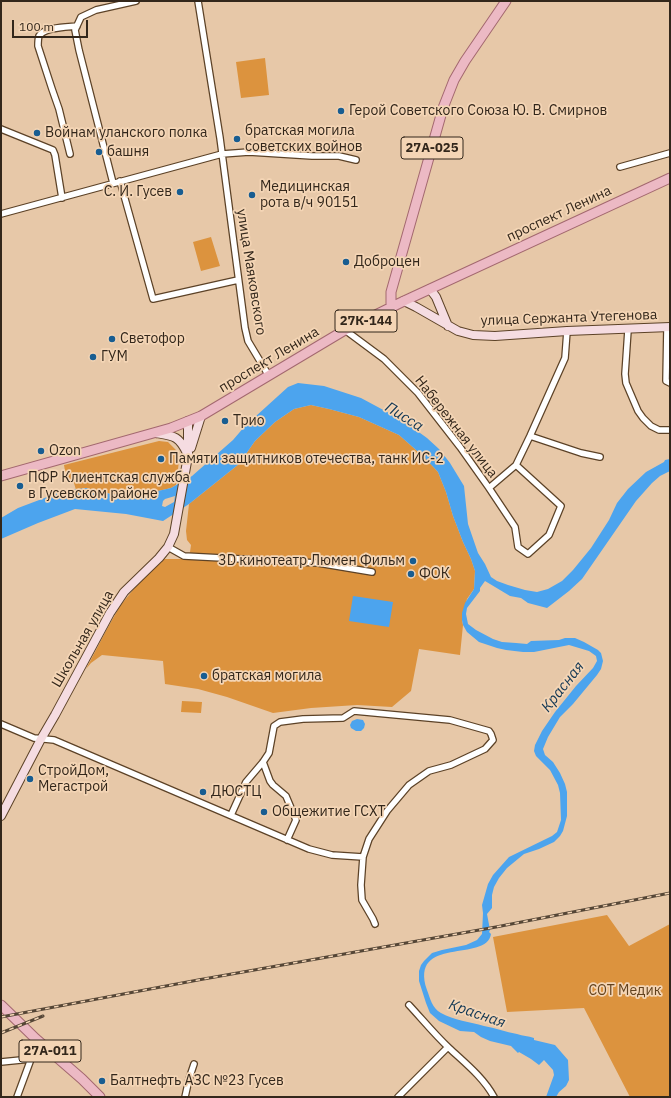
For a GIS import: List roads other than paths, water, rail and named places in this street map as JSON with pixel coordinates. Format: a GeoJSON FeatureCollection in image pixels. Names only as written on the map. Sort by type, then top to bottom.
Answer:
{"type":"FeatureCollection","features":[{"type":"Feature","properties":{"kind":"main road","name":"27А-025"},"geometry":{"type":"LineString","coordinates":[[392,308],[390,292],[443,108],[452,86],[465,62],[506,1]]}},
{"type":"Feature","properties":{"kind":"main road","name":"проспект Ленина"},"geometry":{"type":"LineString","coordinates":[[1,476],[155,433],[201,416],[345,330],[670,178]]}},
{"type":"Feature","properties":{"kind":"main road"},"geometry":{"type":"LineString","coordinates":[[430,289],[436,297],[448,326]]}},
{"type":"Feature","properties":{"kind":"main road","name":"улица Сержанта Утегенова"},"geometry":{"type":"LineString","coordinates":[[404,302],[416,307],[458,332],[473,335],[495,336],[567,331],[628,330],[669,327]]}},
{"type":"Feature","properties":{"kind":"main road","name":"Школьная улица"},"geometry":{"type":"LineString","coordinates":[[1,816],[110,613],[124,592],[159,558],[168,547],[174,534],[188,456],[201,416]]}},
{"type":"Feature","properties":{"kind":"main road","name":"Школьная улица"},"geometry":{"type":"LineString","coordinates":[[188,421],[188,456]]}},
{"type":"Feature","properties":{"kind":"main road"},"geometry":{"type":"LineString","coordinates":[[155,433],[171,435],[178,439],[188,456]]}},
{"type":"Feature","properties":{"kind":"main road","name":"27А-011"},"geometry":{"type":"LineString","coordinates":[[1,1005],[100,1097]]}},
{"type":"Feature","properties":{"kind":"street"},"geometry":{"type":"LineString","coordinates":[[113,183],[79,50],[76,30],[80,17],[96,10],[136,1]]}},
{"type":"Feature","properties":{"kind":"street","name":"улица Маяковского"},"geometry":{"type":"LineString","coordinates":[[198,1],[222,154],[245,328],[248,341],[268,376]]}},
{"type":"Feature","properties":{"kind":"street"},"geometry":{"type":"LineString","coordinates":[[70,154],[59,109],[38,46],[38,40],[43,32],[77,26]]}},
{"type":"Feature","properties":{"kind":"street"},"geometry":{"type":"LineString","coordinates":[[1,129],[53,150],[62,198]]}},
{"type":"Feature","properties":{"kind":"street"},"geometry":{"type":"LineString","coordinates":[[1,214],[222,154],[249,152],[339,156],[356,160]]}},
{"type":"Feature","properties":{"kind":"street"},"geometry":{"type":"LineString","coordinates":[[620,167],[670,153]]}},
{"type":"Feature","properties":{"kind":"street"},"geometry":{"type":"LineString","coordinates":[[120,181],[152,300],[238,280]]}},
{"type":"Feature","properties":{"kind":"street"},"geometry":{"type":"LineString","coordinates":[[669,327],[666,381],[670,383]]}},
{"type":"Feature","properties":{"kind":"street","name":"Набережная улица"},"geometry":{"type":"LineString","coordinates":[[345,330],[384,360],[418,393],[489,488],[515,527],[518,547],[528,554],[548,535],[561,506],[516,465]]}},
{"type":"Feature","properties":{"kind":"street"},"geometry":{"type":"LineString","coordinates":[[628,330],[625,374],[626,383],[638,411],[643,418],[651,426],[659,430],[670,430]]}},
{"type":"Feature","properties":{"kind":"street"},"geometry":{"type":"LineString","coordinates":[[489,488],[516,465],[565,358],[567,331]]}},
{"type":"Feature","properties":{"kind":"street"},"geometry":{"type":"LineString","coordinates":[[530,436],[600,458]]}},
{"type":"Feature","properties":{"kind":"street"},"geometry":{"type":"LineString","coordinates":[[168,547],[184,556],[318,563],[372,572]]}},
{"type":"Feature","properties":{"kind":"street"},"geometry":{"type":"LineString","coordinates":[[231,815],[246,782],[269,753],[274,726],[280,722],[303,719],[343,718],[354,711],[450,720],[489,731],[493,740],[485,749],[451,765],[429,772],[409,785],[387,811],[369,838],[363,857],[361,885],[362,900],[375,924]]}},
{"type":"Feature","properties":{"kind":"street"},"geometry":{"type":"LineString","coordinates":[[1,724],[34,738],[54,740],[310,849],[332,855],[363,857]]}},
{"type":"Feature","properties":{"kind":"street"},"geometry":{"type":"LineString","coordinates":[[263,762],[270,781],[286,796],[296,820],[287,840]]}},
{"type":"Feature","properties":{"kind":"street"},"geometry":{"type":"LineString","coordinates":[[409,1005],[448,1047],[475,1072],[488,1087],[494,1097]]}},
{"type":"Feature","properties":{"kind":"street"},"geometry":{"type":"LineString","coordinates":[[17,1097],[31,1059],[36,1039]]}},
{"type":"Feature","properties":{"kind":"street"},"geometry":{"type":"LineString","coordinates":[[398,1097],[448,1047]]}},
{"type":"Feature","properties":{"kind":"street"},"geometry":{"type":"LineString","coordinates":[[1,1062],[31,1059]]}},
{"type":"Feature","properties":{"kind":"street"},"geometry":{"type":"LineString","coordinates":[[185,1097],[194,1064]]}},
{"type":"Feature","properties":{"kind":"water"},"geometry":{"type":"Polygon","coordinates":[[[298,383],[324,386],[361,398],[402,420],[427,438],[439,449],[450,463],[464,486],[468,524],[478,553],[491,577],[497,581],[525,590],[537,592],[548,589],[562,581],[591,548],[609,520],[617,503],[628,489],[646,472],[665,460],[670,459],[670,471],[660,476],[652,483],[636,501],[582,579],[547,608],[528,603],[521,598],[510,596],[485,581],[480,588],[480,591],[467,608],[466,614],[468,624],[493,639],[502,642],[527,644],[531,641],[575,638],[598,650],[601,653],[603,661],[601,669],[597,675],[560,717],[548,737],[543,749],[545,755],[553,762],[560,773],[567,792],[567,816],[563,831],[554,842],[524,854],[507,868],[499,878],[492,895],[492,908],[487,914],[490,930],[489,932],[491,934],[486,942],[477,947],[438,956],[429,962],[424,973],[430,999],[433,1006],[441,1013],[457,1019],[532,1037],[534,1040],[555,1045],[568,1060],[569,1080],[566,1086],[556,1097],[546,1097],[554,1075],[553,1070],[544,1060],[539,1065],[519,1052],[518,1053],[511,1046],[490,1041],[474,1032],[460,1031],[439,1021],[430,1013],[419,981],[419,971],[421,965],[432,953],[466,945],[477,940],[482,934],[482,905],[488,884],[493,875],[509,857],[552,836],[557,832],[561,820],[560,793],[558,785],[550,770],[536,756],[534,751],[535,745],[542,731],[555,712],[593,668],[597,661],[596,656],[589,651],[569,645],[534,652],[506,650],[479,642],[467,632],[463,625],[462,613],[465,603],[474,589],[475,571],[453,516],[438,472],[424,457],[399,435],[359,417],[311,405],[294,409],[275,422],[255,441],[239,464],[189,504],[163,521],[126,514],[75,509],[1,539],[1,518],[18,508],[63,491],[86,488],[111,494],[136,496],[171,488],[192,476],[233,440],[245,426],[288,387],[298,383]],[[175,496],[165,499],[162,506],[165,507],[174,502],[175,496]]]}},
{"type":"Feature","properties":{"kind":"water"},"geometry":{"type":"Polygon","coordinates":[[[353,596],[393,602],[389,627],[349,621],[353,596]]]}},
{"type":"Feature","properties":{"kind":"water"},"geometry":{"type":"Polygon","coordinates":[[[357,719],[363,720],[365,724],[361,731],[356,731],[351,728],[350,725],[352,721],[357,719]]]}},
{"type":"Feature","properties":{"kind":"railway"},"geometry":{"type":"LineString","coordinates":[[1,1017],[496,927],[670,893]]}},
{"type":"Feature","properties":{"kind":"railway"},"geometry":{"type":"LineString","coordinates":[[1,1033],[43,1016]]}},
{"type":"Feature","properties":{"kind":"place","name":"Герой Советского Союза Ю. В. Смирнов"},"geometry":{"type":"Point","coordinates":[341,111]}},
{"type":"Feature","properties":{"kind":"place","name":"Войнам уланского полка"},"geometry":{"type":"Point","coordinates":[37,133]}},
{"type":"Feature","properties":{"kind":"place","name":"братская могила советских войнов"},"geometry":{"type":"Point","coordinates":[237,139]}},
{"type":"Feature","properties":{"kind":"place","name":"башня"},"geometry":{"type":"Point","coordinates":[99,152]}},
{"type":"Feature","properties":{"kind":"place","name":"С. И. Гусев"},"geometry":{"type":"Point","coordinates":[180,192]}},
{"type":"Feature","properties":{"kind":"place","name":"Медицинская рота в/ч 90151"},"geometry":{"type":"Point","coordinates":[252,195]}},
{"type":"Feature","properties":{"kind":"place","name":"Доброцен"},"geometry":{"type":"Point","coordinates":[346,262]}},
{"type":"Feature","properties":{"kind":"place","name":"Светофор"},"geometry":{"type":"Point","coordinates":[112,339]}},
{"type":"Feature","properties":{"kind":"place","name":"ГУМ"},"geometry":{"type":"Point","coordinates":[93,357]}},
{"type":"Feature","properties":{"kind":"place","name":"Трио"},"geometry":{"type":"Point","coordinates":[225,421]}},
{"type":"Feature","properties":{"kind":"place","name":"Ozon"},"geometry":{"type":"Point","coordinates":[41,451]}},
{"type":"Feature","properties":{"kind":"place","name":"Памяти защитников отечества, танк ИС-2"},"geometry":{"type":"Point","coordinates":[161,459]}},
{"type":"Feature","properties":{"kind":"place","name":"ПФР Клиентская служба в Гусевском районе"},"geometry":{"type":"Point","coordinates":[20,486]}},
{"type":"Feature","properties":{"kind":"place","name":"3D кинотеатр Люмен Фильм"},"geometry":{"type":"Point","coordinates":[413,561]}},
{"type":"Feature","properties":{"kind":"place","name":"ФОК"},"geometry":{"type":"Point","coordinates":[411,574]}},
{"type":"Feature","properties":{"kind":"place","name":"братская могила"},"geometry":{"type":"Point","coordinates":[204,676]}},
{"type":"Feature","properties":{"kind":"place","name":"СтройДом, Мегастрой"},"geometry":{"type":"Point","coordinates":[30,779]}},
{"type":"Feature","properties":{"kind":"place","name":"ДЮСТЦ"},"geometry":{"type":"Point","coordinates":[203,792]}},
{"type":"Feature","properties":{"kind":"place","name":"Общежитие ГСХТ"},"geometry":{"type":"Point","coordinates":[264,812]}},
{"type":"Feature","properties":{"kind":"place","name":"Балтнефть АЗС №23 Гусев"},"geometry":{"type":"Point","coordinates":[102,1081]}},
{"type":"Feature","properties":{"kind":"water label","name":"Писса"},"geometry":{"type":"Point","coordinates":[404,417]}},
{"type":"Feature","properties":{"kind":"water label","name":"Красная"},"geometry":{"type":"Point","coordinates":[563,687]}},
{"type":"Feature","properties":{"kind":"water label","name":"Красная"},"geometry":{"type":"Point","coordinates":[477,1014]}},
{"type":"Feature","properties":{"kind":"park label","name":"СОТ Медик"},"geometry":{"type":"Point","coordinates":[625,991]}}]}
